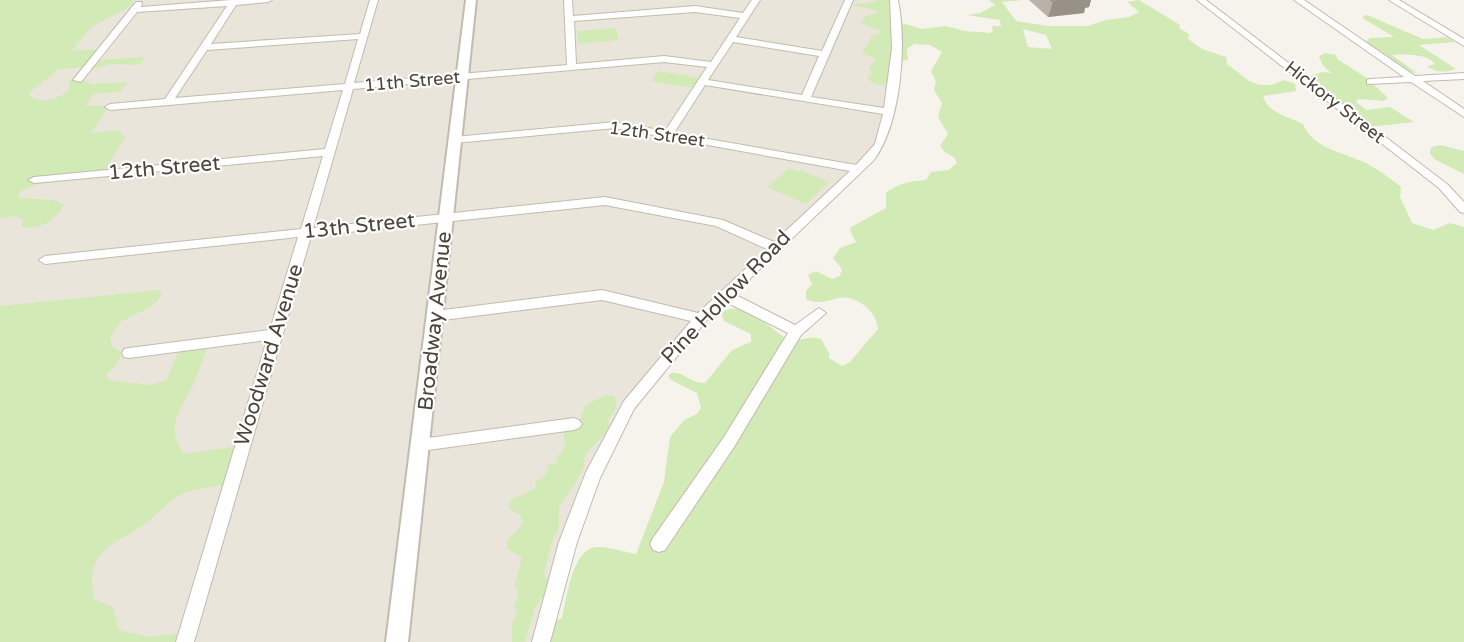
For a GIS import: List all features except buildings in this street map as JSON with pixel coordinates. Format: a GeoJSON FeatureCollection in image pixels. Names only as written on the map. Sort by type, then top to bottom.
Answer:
{"type":"FeatureCollection","features":[{"type":"Feature","properties":{"kind":"street"},"geometry":{"type":"LineString","coordinates":[[78,80],[142,0]]}},
{"type":"Feature","properties":{"kind":"street"},"geometry":{"type":"LineString","coordinates":[[134,10],[268,0]]}},
{"type":"Feature","properties":{"kind":"street","name":"Woodward Avenue"},"geometry":{"type":"LineString","coordinates":[[185,642],[374,0]]}},
{"type":"Feature","properties":{"kind":"street","name":"Broadway Avenue"},"geometry":{"type":"LineString","coordinates":[[397,642],[471,0]]}},
{"type":"Feature","properties":{"kind":"street"},"geometry":{"type":"LineString","coordinates":[[568,0],[572,67]]}},
{"type":"Feature","properties":{"kind":"street"},"geometry":{"type":"LineString","coordinates":[[668,134],[756,0]]}},
{"type":"Feature","properties":{"kind":"street"},"geometry":{"type":"LineString","coordinates":[[804,99],[849,0]]}},
{"type":"Feature","properties":{"kind":"street","name":"Pine Hollow Road"},"geometry":{"type":"LineString","coordinates":[[541,642],[568,542],[592,477],[619,421],[640,389],[701,318],[880,145],[888,112],[897,38],[894,0]]}},
{"type":"Feature","properties":{"kind":"street","name":"Hickory Street"},"geometry":{"type":"LineString","coordinates":[[1201,0],[1443,186],[1464,209]]}},
{"type":"Feature","properties":{"kind":"street"},"geometry":{"type":"LineString","coordinates":[[1298,0],[1464,114]]}},
{"type":"Feature","properties":{"kind":"street"},"geometry":{"type":"LineString","coordinates":[[1394,0],[1464,43]]}},
{"type":"Feature","properties":{"kind":"street"},"geometry":{"type":"LineString","coordinates":[[168,102],[235,1]]}},
{"type":"Feature","properties":{"kind":"street"},"geometry":{"type":"LineString","coordinates":[[569,19],[695,9],[746,16]]}},
{"type":"Feature","properties":{"kind":"street"},"geometry":{"type":"LineString","coordinates":[[204,47],[364,36]]}},
{"type":"Feature","properties":{"kind":"street"},"geometry":{"type":"LineString","coordinates":[[731,39],[824,54]]}},
{"type":"Feature","properties":{"kind":"street","name":"11th Street"},"geometry":{"type":"LineString","coordinates":[[110,107],[664,59],[713,65]]}},
{"type":"Feature","properties":{"kind":"street"},"geometry":{"type":"LineString","coordinates":[[1370,82],[1464,76]]}},
{"type":"Feature","properties":{"kind":"street"},"geometry":{"type":"LineString","coordinates":[[702,82],[888,112]]}},
{"type":"Feature","properties":{"kind":"street","name":"12th Street"},"geometry":{"type":"LineString","coordinates":[[455,140],[615,125],[858,168]]}},
{"type":"Feature","properties":{"kind":"street","name":"12th Street"},"geometry":{"type":"LineString","coordinates":[[34,180],[329,152]]}},
{"type":"Feature","properties":{"kind":"street","name":"13th Street"},"geometry":{"type":"LineString","coordinates":[[45,260],[605,201],[720,223],[774,247]]}},
{"type":"Feature","properties":{"kind":"street"},"geometry":{"type":"LineString","coordinates":[[435,316],[602,295],[701,318]]}},
{"type":"Feature","properties":{"kind":"street"},"geometry":{"type":"LineString","coordinates":[[724,295],[796,331]]}},
{"type":"Feature","properties":{"kind":"street"},"geometry":{"type":"LineString","coordinates":[[659,544],[729,442],[796,331],[819,313]]}},
{"type":"Feature","properties":{"kind":"street"},"geometry":{"type":"LineString","coordinates":[[129,354],[275,334]]}},
{"type":"Feature","properties":{"kind":"street"},"geometry":{"type":"LineString","coordinates":[[421,445],[574,424]]}},
{"type":"Feature","properties":{"kind":"shaded area"},"geometry":{"type":"Polygon","coordinates":[[[0,0],[894,0],[897,18],[880,145],[701,318],[619,421],[541,642],[0,642],[0,0]]]}},
{"type":"Feature","properties":{"kind":"green space"},"geometry":{"type":"Polygon","coordinates":[[[0,0],[134,0],[128,8],[91,27],[72,51],[102,49],[98,60],[145,57],[139,65],[110,64],[93,69],[87,67],[59,69],[30,92],[30,96],[39,100],[54,98],[68,91],[70,79],[76,76],[91,84],[128,82],[120,92],[94,94],[85,106],[109,106],[91,133],[118,130],[125,138],[106,168],[81,177],[38,184],[19,192],[19,198],[53,200],[64,205],[51,220],[35,227],[22,227],[23,219],[14,216],[0,219],[0,0]]]}},
{"type":"Feature","properties":{"kind":"green space"},"geometry":{"type":"Polygon","coordinates":[[[878,0],[894,0],[896,9],[890,84],[876,85],[867,79],[872,73],[869,69],[876,59],[864,54],[862,50],[869,45],[872,36],[882,32],[860,22],[865,17],[878,12],[853,6],[878,0]]]}},
{"type":"Feature","properties":{"kind":"green space"},"geometry":{"type":"Polygon","coordinates":[[[989,0],[1023,0],[1002,2],[1016,21],[1048,26],[1088,26],[1106,20],[1129,17],[1139,12],[1127,2],[1139,0],[1180,25],[1179,28],[1189,34],[1188,39],[1202,49],[1226,57],[1227,64],[1249,81],[1260,85],[1272,85],[1284,80],[1295,84],[1296,91],[1263,96],[1269,107],[1303,124],[1314,139],[1321,144],[1366,163],[1401,187],[1400,197],[1412,223],[1433,230],[1450,223],[1464,227],[1464,642],[543,642],[555,621],[562,618],[572,575],[582,555],[589,549],[598,547],[636,554],[664,482],[670,437],[684,420],[697,414],[701,408],[697,393],[671,380],[668,376],[675,373],[696,382],[705,383],[732,350],[751,342],[751,334],[724,321],[721,313],[729,309],[745,311],[789,339],[821,339],[829,353],[829,358],[842,366],[850,362],[878,329],[870,310],[858,301],[845,297],[818,302],[806,299],[806,291],[812,284],[808,275],[816,271],[832,279],[840,276],[842,269],[833,258],[840,248],[856,242],[850,231],[851,227],[886,208],[886,193],[905,183],[926,180],[931,172],[949,170],[957,163],[955,158],[940,146],[948,134],[938,117],[942,103],[934,90],[936,82],[931,71],[942,52],[930,45],[914,44],[907,49],[908,60],[900,61],[899,25],[906,24],[921,29],[946,26],[965,31],[990,33],[993,31],[992,26],[1001,26],[1000,20],[966,15],[980,13],[995,5],[989,0]],[[1023,29],[1028,47],[1052,49],[1046,35],[1023,29]]]}},
{"type":"Feature","properties":{"kind":"green space"},"geometry":{"type":"Polygon","coordinates":[[[1367,15],[1423,39],[1447,37],[1455,42],[1419,45],[1456,69],[1438,71],[1427,66],[1435,64],[1422,56],[1392,55],[1417,73],[1407,72],[1363,44],[1370,38],[1394,37],[1362,17],[1367,15]]]}},
{"type":"Feature","properties":{"kind":"green space"},"geometry":{"type":"Polygon","coordinates":[[[616,28],[618,40],[578,44],[577,31],[616,28]]]}},
{"type":"Feature","properties":{"kind":"green space"},"geometry":{"type":"Polygon","coordinates":[[[1325,53],[1336,55],[1337,59],[1367,78],[1388,98],[1383,101],[1358,99],[1356,102],[1367,110],[1390,107],[1414,122],[1369,127],[1306,77],[1322,72],[1331,73],[1322,64],[1319,56],[1325,53]]]}},
{"type":"Feature","properties":{"kind":"green space"},"geometry":{"type":"Polygon","coordinates":[[[658,71],[700,78],[693,88],[651,81],[658,71]]]}},
{"type":"Feature","properties":{"kind":"green space"},"geometry":{"type":"Polygon","coordinates":[[[1441,145],[1464,151],[1464,174],[1434,159],[1430,153],[1431,147],[1441,145]]]}},
{"type":"Feature","properties":{"kind":"green space"},"geometry":{"type":"Polygon","coordinates":[[[789,168],[799,172],[801,170],[829,182],[806,204],[767,187],[789,168]]]}},
{"type":"Feature","properties":{"kind":"green space"},"geometry":{"type":"Polygon","coordinates":[[[159,290],[162,295],[152,306],[120,322],[110,338],[112,347],[121,352],[118,363],[106,375],[109,380],[150,385],[167,380],[180,347],[208,343],[195,380],[177,416],[175,433],[178,443],[184,454],[240,446],[229,485],[196,490],[181,495],[167,504],[145,524],[119,539],[102,553],[93,571],[92,583],[94,599],[113,607],[119,630],[148,637],[184,633],[182,642],[0,642],[0,306],[159,290]]]}},
{"type":"Feature","properties":{"kind":"green space"},"geometry":{"type":"Polygon","coordinates":[[[605,395],[614,396],[616,403],[614,412],[608,420],[609,427],[585,456],[581,474],[559,506],[559,528],[553,539],[546,565],[544,575],[548,582],[544,595],[535,608],[525,642],[512,642],[512,623],[517,614],[514,606],[519,594],[515,585],[522,558],[507,548],[508,540],[523,524],[521,516],[508,507],[512,499],[535,489],[536,482],[547,473],[548,465],[557,463],[556,458],[564,446],[563,432],[579,423],[585,406],[605,395]]]}}]}
